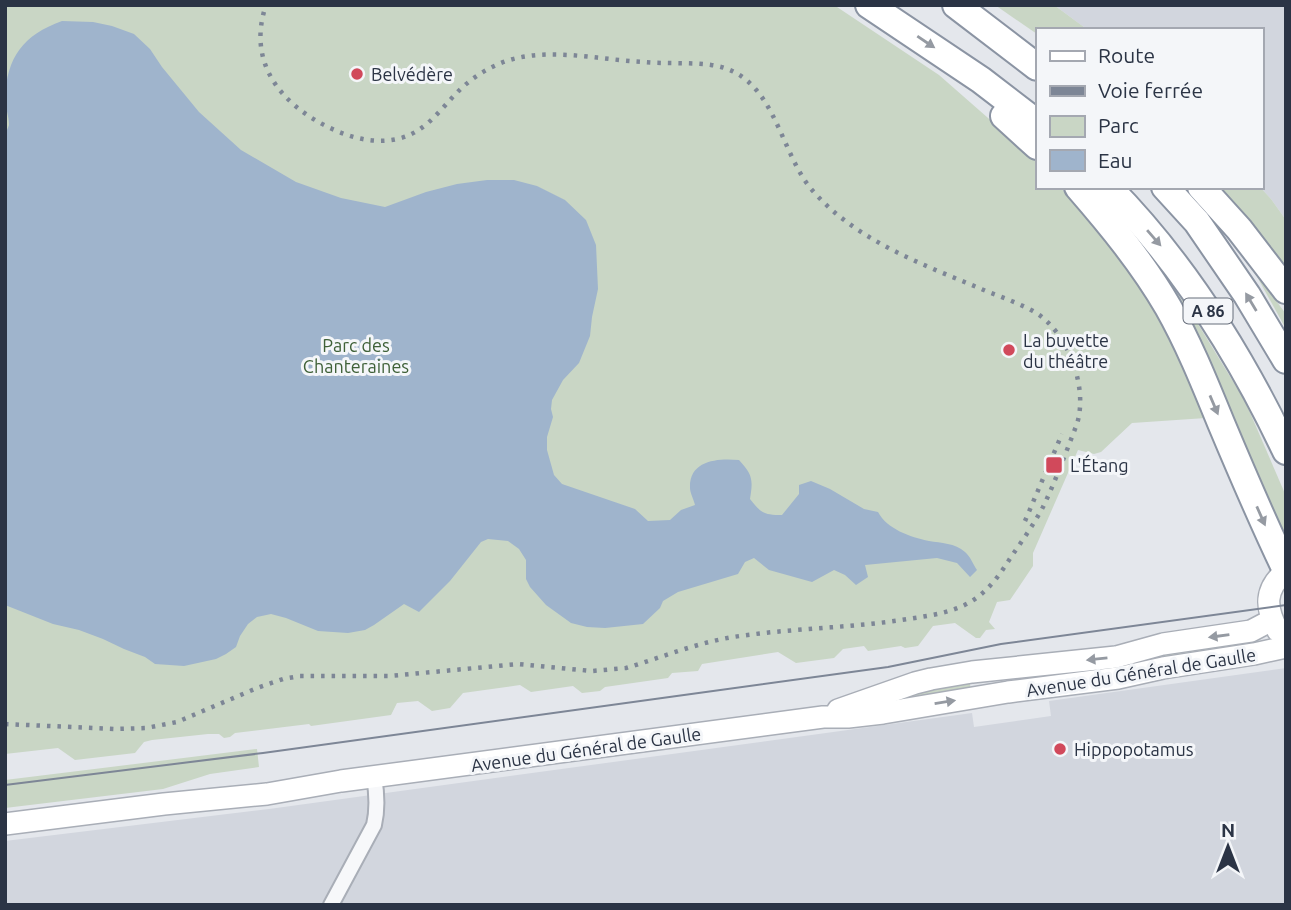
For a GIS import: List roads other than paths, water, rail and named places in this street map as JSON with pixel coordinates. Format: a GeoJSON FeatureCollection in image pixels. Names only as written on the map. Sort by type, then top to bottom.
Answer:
{"type":"FeatureCollection","features":[{"type":"Feature","properties":{"kind":"highway"},"geometry":{"type":"LineString","coordinates":[[869,5],[981,80],[1036,122]]}},
{"type":"Feature","properties":{"kind":"highway"},"geometry":{"type":"LineString","coordinates":[[958,6],[986,13],[1036,47]]}},
{"type":"Feature","properties":{"kind":"highway"},"geometry":{"type":"LineString","coordinates":[[958,6],[1036,66]]}},
{"type":"Feature","properties":{"kind":"highway"},"geometry":{"type":"LineString","coordinates":[[981,80],[990,103],[1036,145]]}},
{"type":"Feature","properties":{"kind":"highway"},"geometry":{"type":"LineString","coordinates":[[1080,189],[1110,224],[1167,306],[1190,349],[1286,571]]}},
{"type":"Feature","properties":{"kind":"highway","name":"A 86"},"geometry":{"type":"LineString","coordinates":[[1110,189],[1164,249],[1194,289],[1242,367],[1286,451]]}},
{"type":"Feature","properties":{"kind":"highway","name":"A 86"},"geometry":{"type":"LineString","coordinates":[[1167,189],[1197,222],[1240,284],[1286,360]]}},
{"type":"Feature","properties":{"kind":"highway"},"geometry":{"type":"LineString","coordinates":[[1203,189],[1239,229],[1286,289]]}},
{"type":"Feature","properties":{"kind":"main road"},"geometry":{"type":"LineString","coordinates":[[1286,571],[1275,580],[1269,598],[1272,620],[1286,639]]}},
{"type":"Feature","properties":{"kind":"main road","name":"Avenue du Général de Gaulle"},"geometry":{"type":"LineString","coordinates":[[830,716],[841,708],[915,683],[972,672],[1116,657],[1163,645],[1251,632],[1272,620]]}},
{"type":"Feature","properties":{"kind":"main road","name":"Avenue du Général de Gaulle"},"geometry":{"type":"LineString","coordinates":[[5,824],[164,804],[206,789],[266,781],[341,781],[830,716],[883,713],[1008,692],[1118,678],[1286,648]]}},
{"type":"Feature","properties":{"kind":"main road"},"geometry":{"type":"LineString","coordinates":[[1004,668],[1008,692]]}},
{"type":"Feature","properties":{"kind":"street"},"geometry":{"type":"LineString","coordinates":[[331,905],[374,825],[378,799],[374,777]]}},
{"type":"Feature","properties":{"kind":"water"},"geometry":{"type":"Polygon","coordinates":[[[62,21],[93,22],[134,34],[150,49],[199,112],[241,150],[296,182],[341,198],[385,207],[426,192],[487,180],[514,180],[537,186],[565,200],[586,220],[596,245],[598,289],[590,336],[579,363],[563,380],[552,400],[553,417],[547,437],[547,450],[554,475],[562,484],[635,509],[648,521],[670,520],[681,510],[695,505],[690,490],[691,479],[700,466],[714,461],[739,460],[751,478],[750,499],[763,512],[782,515],[799,494],[799,485],[811,481],[864,509],[878,512],[887,523],[900,531],[961,549],[977,570],[970,577],[957,563],[937,558],[865,565],[868,577],[856,585],[834,570],[812,582],[769,570],[754,558],[745,562],[738,574],[678,592],[663,601],[660,608],[643,624],[587,627],[571,623],[546,605],[530,587],[526,579],[526,560],[519,549],[508,541],[488,539],[481,542],[450,581],[419,612],[404,604],[365,630],[348,633],[318,631],[271,614],[257,617],[248,624],[236,647],[226,654],[184,666],[155,664],[103,639],[53,624],[5,605],[5,135],[9,125],[6,83],[14,59],[27,41],[62,21]]]}},
{"type":"Feature","properties":{"kind":"tram line"},"geometry":{"type":"LineString","coordinates":[[5,785],[263,753],[888,667],[1001,644],[1286,605]]}},
{"type":"Feature","properties":{"kind":"railway"},"geometry":{"type":"LineString","coordinates":[[5,724],[146,728],[177,722],[257,688],[300,676],[390,676],[518,664],[592,671],[626,668],[725,638],[887,622],[945,612],[963,606],[979,596],[1001,573],[1043,507],[1075,429],[1080,398],[1078,380],[1066,347],[1046,320],[1022,305],[939,272],[893,250],[850,224],[812,190],[762,98],[749,82],[732,71],[703,64],[652,63],[564,55],[517,58],[477,76],[428,122],[411,134],[392,140],[364,139],[337,131],[310,117],[282,93],[264,62],[261,25],[266,5]]}},
{"type":"Feature","properties":{"kind":"railway"},"geometry":{"type":"LineString","coordinates":[[1025,521],[1062,434]]}},
{"type":"Feature","properties":{"kind":"place","name":"Belvédère"},"geometry":{"type":"Point","coordinates":[357,74]}},
{"type":"Feature","properties":{"kind":"place","name":"La buvette du théâtre"},"geometry":{"type":"Point","coordinates":[1009,350]}},
{"type":"Feature","properties":{"kind":"place","name":"L'Étang"},"geometry":{"type":"Point","coordinates":[1054,465]}},
{"type":"Feature","properties":{"kind":"place","name":"Hippopotamus"},"geometry":{"type":"Point","coordinates":[1060,749]}},
{"type":"Feature","properties":{"kind":"park label","name":"Parc des Chanteraines"},"geometry":{"type":"Point","coordinates":[356,355]}}]}
